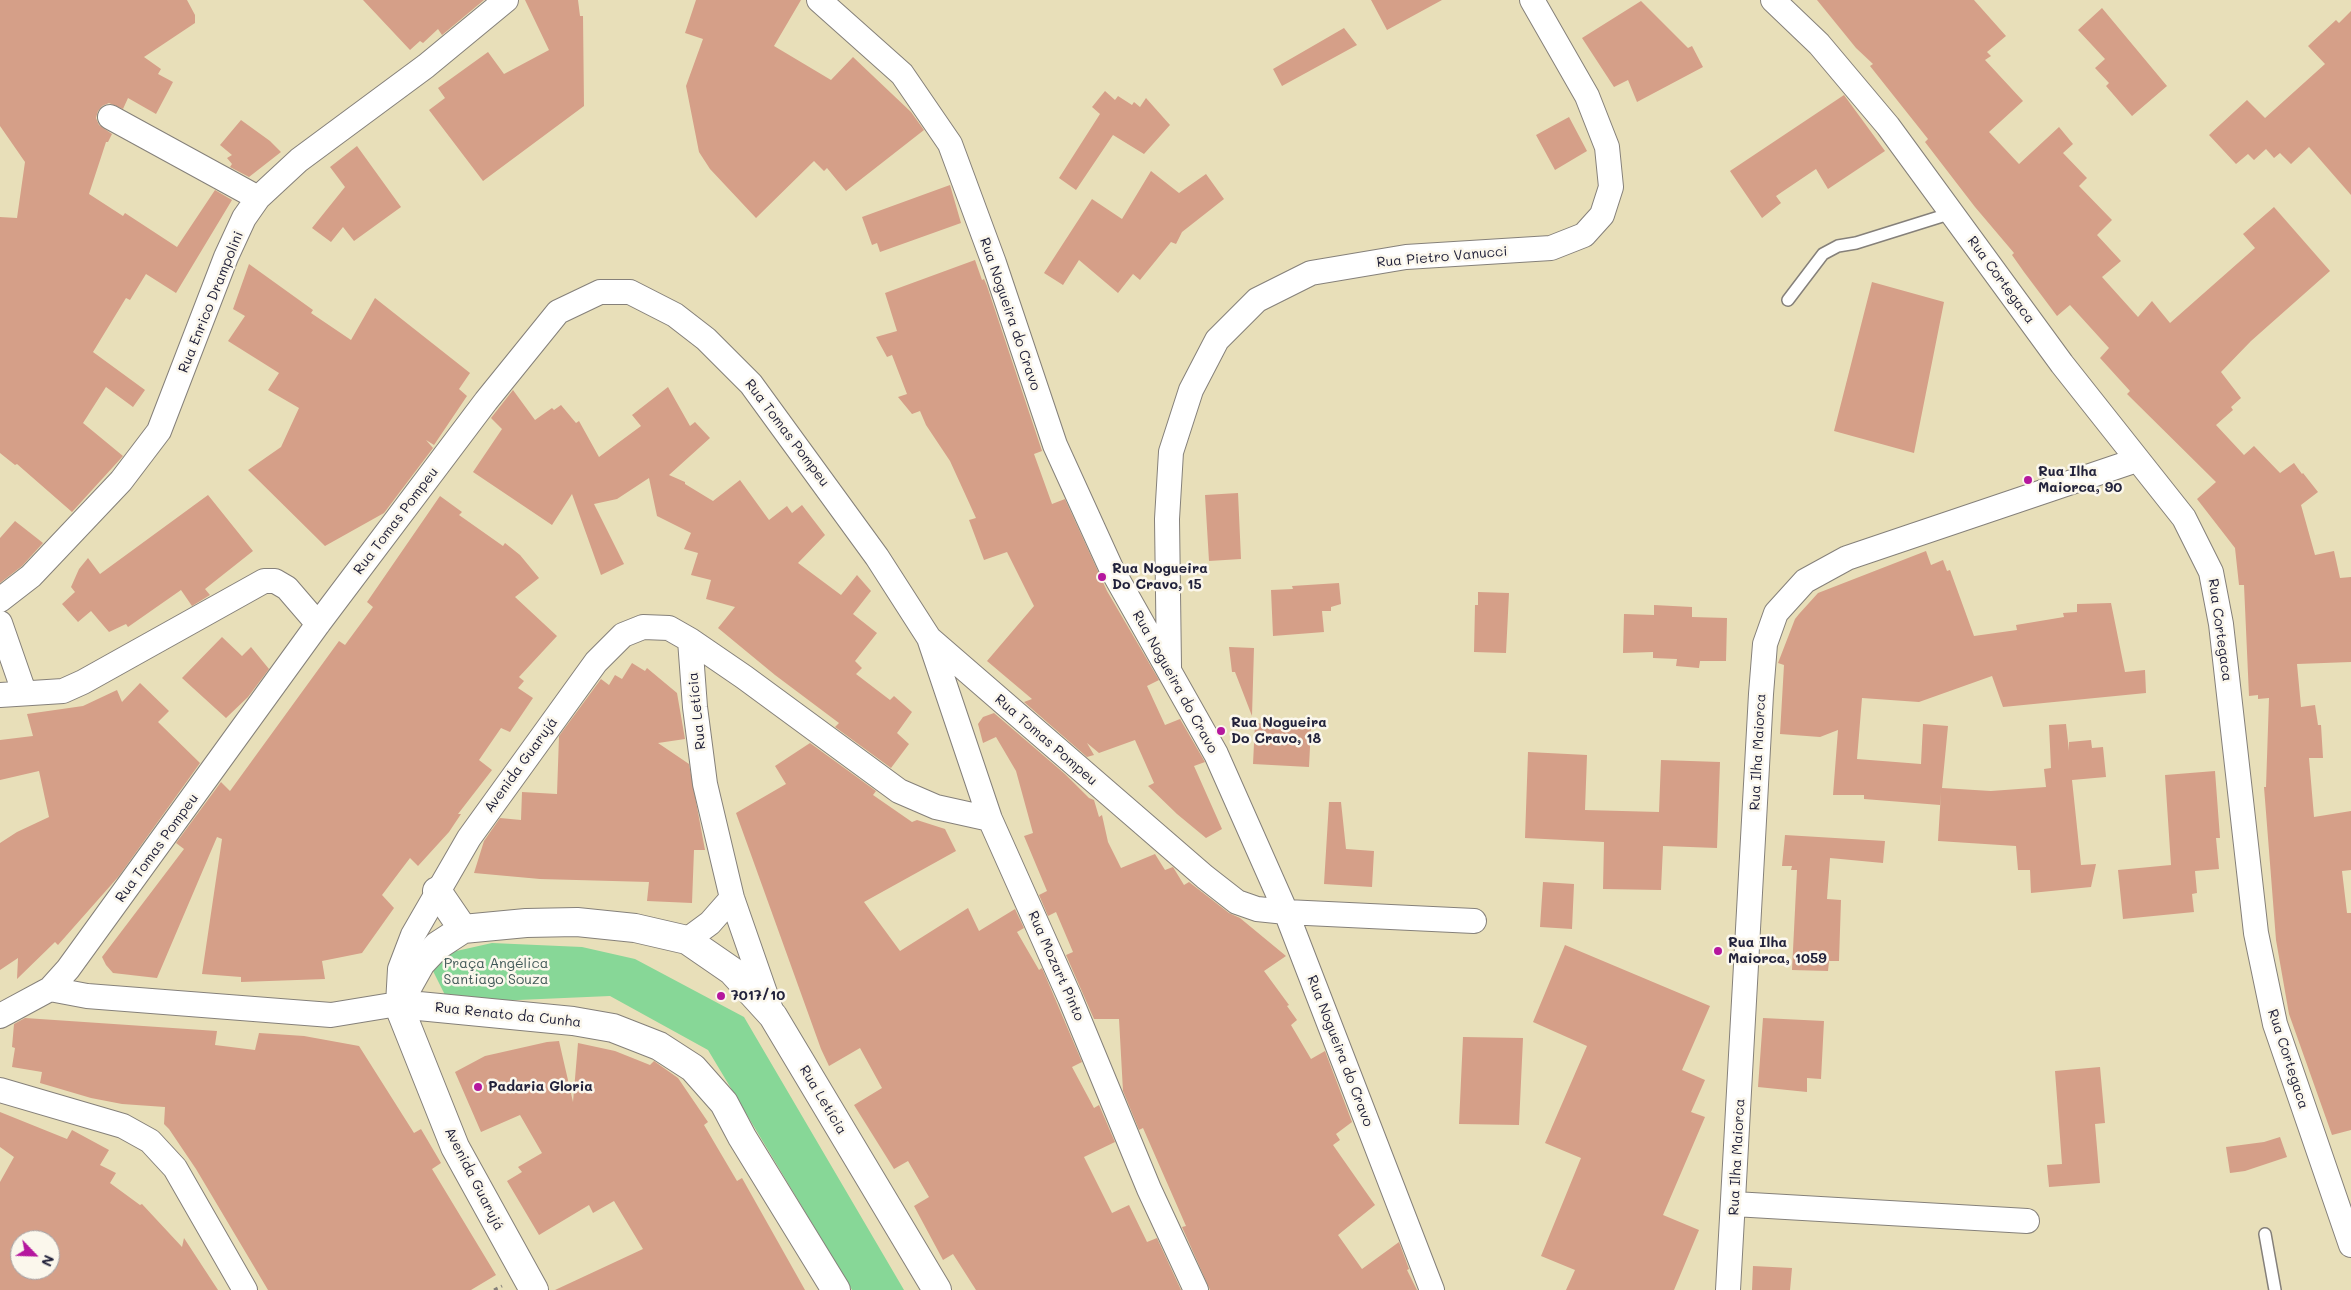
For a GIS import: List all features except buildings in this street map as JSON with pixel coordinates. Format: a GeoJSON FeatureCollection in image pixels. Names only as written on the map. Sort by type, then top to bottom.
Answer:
{"type":"FeatureCollection","features":[{"type":"Feature","properties":{"kind":"street","name":"Rua Enrico Drampolini"},"geometry":{"type":"LineString","coordinates":[[0,600],[31,576],[121,481],[159,431],[226,257],[244,218],[258,198],[299,160],[426,66],[506,0]]}},
{"type":"Feature","properties":{"kind":"street","name":"Rua Nogueira do Cravo"},"geometry":{"type":"LineString","coordinates":[[819,0],[902,74],[950,144],[994,263],[1055,444],[1111,568],[1216,754],[1286,912],[1432,1290]]}},
{"type":"Feature","properties":{"kind":"street","name":"Rua Pietro Vanucci"},"geometry":{"type":"LineString","coordinates":[[1169,669],[1167,519],[1171,452],[1191,390],[1217,340],[1257,300],[1311,273],[1406,257],[1551,248],[1584,235],[1602,215],[1611,187],[1607,147],[1587,96],[1532,0]]}},
{"type":"Feature","properties":{"kind":"street","name":"Rua Cortegaca"},"geometry":{"type":"LineString","coordinates":[[1773,0],[1819,44],[1888,126],[2062,364],[2184,518],[2211,572],[2221,624],[2256,933],[2269,997],[2275,1024],[2351,1245]]}},
{"type":"Feature","properties":{"kind":"street"},"geometry":{"type":"LineString","coordinates":[[110,117],[258,198]]}},
{"type":"Feature","properties":{"kind":"street","name":"Rua Tomas Pompeu"},"geometry":{"type":"LineString","coordinates":[[0,1016],[50,989],[91,939],[318,624],[486,401],[558,312],[600,292],[630,292],[675,315],[706,339],[751,384],[877,557],[929,638],[1197,871],[1236,902],[1257,909],[1286,912],[1474,921]]}},
{"type":"Feature","properties":{"kind":"street","name":"Rua Ilha Maiorca"},"geometry":{"type":"LineString","coordinates":[[1728,1290],[1765,644],[1776,613],[1805,581],[1846,558],[2137,460]]}},
{"type":"Feature","properties":{"kind":"street"},"geometry":{"type":"LineString","coordinates":[[0,695],[63,691],[83,682],[264,581],[275,580],[287,588],[318,624]]}},
{"type":"Feature","properties":{"kind":"street"},"geometry":{"type":"LineString","coordinates":[[0,623],[24,692]]}},
{"type":"Feature","properties":{"kind":"street","name":"Avenida Guarujá"},"geometry":{"type":"LineString","coordinates":[[534,1290],[455,1147],[398,1004],[400,969],[413,935],[474,830],[596,662],[623,636],[643,627],[669,628],[744,677],[899,790],[936,807],[990,819]]}},
{"type":"Feature","properties":{"kind":"street","name":"Rua Mozart Pinto"},"geometry":{"type":"LineString","coordinates":[[929,638],[990,819],[1070,998],[1149,1189],[1196,1290]]}},
{"type":"Feature","properties":{"kind":"street","name":"Rua Letícia"},"geometry":{"type":"LineString","coordinates":[[690,640],[695,707],[705,784],[732,898],[773,1016],[938,1290]]}},
{"type":"Feature","properties":{"kind":"street"},"geometry":{"type":"LineString","coordinates":[[437,891],[463,929]]}},
{"type":"Feature","properties":{"kind":"street"},"geometry":{"type":"LineString","coordinates":[[687,940],[710,923],[732,898]]}},
{"type":"Feature","properties":{"kind":"street"},"geometry":{"type":"LineString","coordinates":[[398,1004],[421,963],[437,946],[463,929],[526,923],[577,922],[635,928],[687,940],[732,971],[773,1016]]}},
{"type":"Feature","properties":{"kind":"street","name":"Rua Renato da Cunha"},"geometry":{"type":"LineString","coordinates":[[50,989],[87,996],[331,1015],[398,1004],[573,1021],[613,1028],[659,1046],[693,1068],[724,1103],[742,1137],[836,1290]]}},
{"type":"Feature","properties":{"kind":"street"},"geometry":{"type":"LineString","coordinates":[[0,1090],[123,1126],[150,1141],[175,1168],[245,1290]]}},
{"type":"Feature","properties":{"kind":"street"},"geometry":{"type":"LineString","coordinates":[[1734,1204],[2027,1221]]}},
{"type":"Feature","properties":{"kind":"lane"},"geometry":{"type":"LineString","coordinates":[[1788,300],[1823,254],[1838,246],[1856,243],[1952,213]]}},
{"type":"Feature","properties":{"kind":"lane"},"geometry":{"type":"LineString","coordinates":[[2265,1234],[2275,1290]]}},
{"type":"Feature","properties":{"kind":"green space","name":"Praça Angélica Santiago Souza"},"geometry":{"type":"Polygon","coordinates":[[[492,943],[582,947],[635,959],[744,1017],[904,1290],[852,1290],[708,1050],[610,996],[449,1003],[433,971],[443,954],[492,943]]]}},
{"type":"Feature","properties":{"kind":"place","name":"Rua Ilha Maiorca, 90"},"geometry":{"type":"Point","coordinates":[2028,480]}},
{"type":"Feature","properties":{"kind":"place","name":"Rua Nogueira Do Cravo, 15"},"geometry":{"type":"Point","coordinates":[1102,577]}},
{"type":"Feature","properties":{"kind":"place","name":"Rua Nogueira Do Cravo, 18"},"geometry":{"type":"Point","coordinates":[1221,731]}},
{"type":"Feature","properties":{"kind":"place","name":"Rua Ilha Maiorca, 1059"},"geometry":{"type":"Point","coordinates":[1718,951]}},
{"type":"Feature","properties":{"kind":"place","name":"7017/10"},"geometry":{"type":"Point","coordinates":[721,996]}},
{"type":"Feature","properties":{"kind":"place","name":"Padaria Gloria"},"geometry":{"type":"Point","coordinates":[478,1087]}}]}
